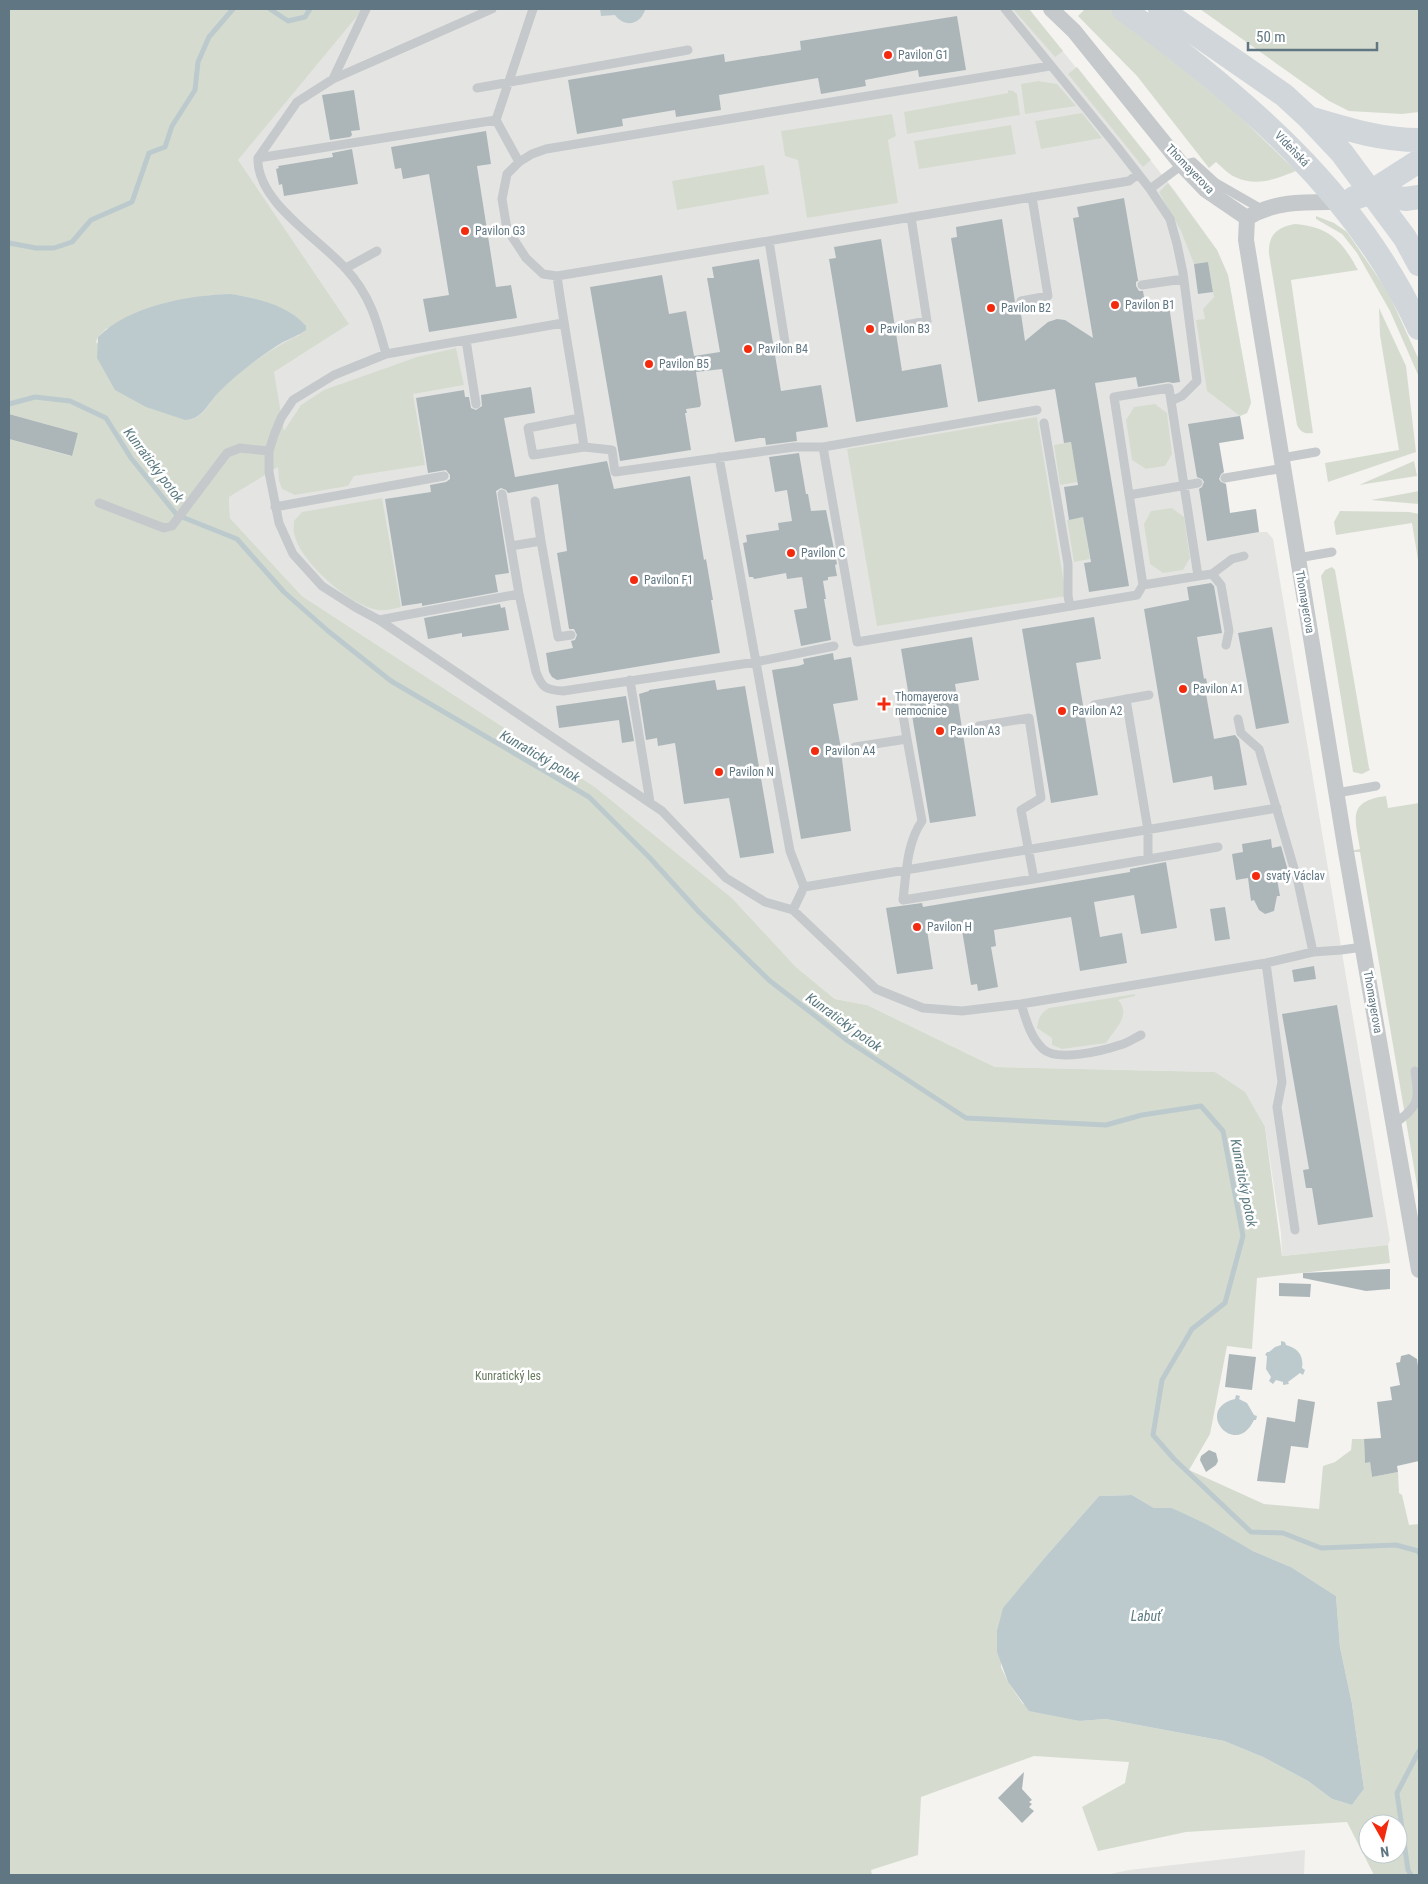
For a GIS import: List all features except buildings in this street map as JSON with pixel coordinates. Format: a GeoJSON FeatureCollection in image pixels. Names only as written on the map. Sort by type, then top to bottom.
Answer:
{"type":"FeatureCollection","features":[{"type":"Feature","properties":{"kind":"main road","name":"Vídeňská"},"geometry":{"type":"LineString","coordinates":[[1122,9],[1188,56],[1279,135],[1341,202],[1379,255],[1410,306],[1419,328]]}},
{"type":"Feature","properties":{"kind":"main road"},"geometry":{"type":"LineString","coordinates":[[1160,9],[1284,95],[1309,118],[1342,153],[1369,193],[1405,238],[1419,264]]}},
{"type":"Feature","properties":{"kind":"main road"},"geometry":{"type":"LineString","coordinates":[[1309,118],[1360,133],[1398,140],[1419,140]]}},
{"type":"Feature","properties":{"kind":"main road"},"geometry":{"type":"LineString","coordinates":[[1341,202],[1369,193],[1419,160]]}},
{"type":"Feature","properties":{"kind":"main road"},"geometry":{"type":"LineString","coordinates":[[1369,193],[1405,199],[1419,197]]}},
{"type":"Feature","properties":{"kind":"street","name":"Thomayerova"},"geometry":{"type":"LineString","coordinates":[[1051,9],[1074,31],[1182,165],[1206,190],[1247,218],[1246,240],[1363,947],[1419,1270]]}},
{"type":"Feature","properties":{"kind":"street"},"geometry":{"type":"LineString","coordinates":[[1247,218],[1263,210],[1300,201],[1341,202]]}},
{"type":"Feature","properties":{"kind":"lane"},"geometry":{"type":"LineString","coordinates":[[334,80],[366,9]]}},
{"type":"Feature","properties":{"kind":"lane"},"geometry":{"type":"LineString","coordinates":[[386,354],[376,315],[362,290],[346,268],[299,226],[270,194],[258,166],[258,158],[297,102],[334,80],[492,9]]}},
{"type":"Feature","properties":{"kind":"lane"},"geometry":{"type":"LineString","coordinates":[[519,162],[496,120],[533,9]]}},
{"type":"Feature","properties":{"kind":"lane"},"geometry":{"type":"LineString","coordinates":[[1005,9],[1150,188],[1170,219],[1177,244],[1183,279],[1197,381],[1182,396],[1171,402]]}},
{"type":"Feature","properties":{"kind":"lane"},"geometry":{"type":"LineString","coordinates":[[477,88],[688,50]]}},
{"type":"Feature","properties":{"kind":"lane"},"geometry":{"type":"LineString","coordinates":[[1050,66],[546,150],[532,154],[519,162],[507,174],[502,199],[507,229],[526,258],[543,274],[557,276],[1130,181],[1138,174]]}},
{"type":"Feature","properties":{"kind":"lane"},"geometry":{"type":"LineString","coordinates":[[258,158],[496,120]]}},
{"type":"Feature","properties":{"kind":"lane"},"geometry":{"type":"LineString","coordinates":[[1150,188],[1182,165],[1193,162],[1216,183],[1263,210]]}},
{"type":"Feature","properties":{"kind":"lane"},"geometry":{"type":"LineString","coordinates":[[1021,301],[1048,296],[1032,197]]}},
{"type":"Feature","properties":{"kind":"lane"},"geometry":{"type":"LineString","coordinates":[[906,325],[927,321],[911,218]]}},
{"type":"Feature","properties":{"kind":"lane"},"geometry":{"type":"LineString","coordinates":[[769,241],[786,342]]}},
{"type":"Feature","properties":{"kind":"lane"},"geometry":{"type":"LineString","coordinates":[[346,268],[377,251]]}},
{"type":"Feature","properties":{"kind":"lane"},"geometry":{"type":"LineString","coordinates":[[557,276],[584,447]]}},
{"type":"Feature","properties":{"kind":"lane"},"geometry":{"type":"LineString","coordinates":[[1142,285],[1183,279]]}},
{"type":"Feature","properties":{"kind":"lane"},"geometry":{"type":"LineString","coordinates":[[563,323],[386,354],[334,375],[293,400],[274,435],[269,451],[269,472],[279,523],[293,554],[322,586],[355,608],[379,620],[650,802],[662,811],[726,878],[765,902],[793,910],[876,989],[923,1008],[962,1011],[1020,1004],[1266,963],[1313,952],[1363,947]]}},
{"type":"Feature","properties":{"kind":"lane"},"geometry":{"type":"LineString","coordinates":[[466,340],[476,404]]}},
{"type":"Feature","properties":{"kind":"lane"},"geometry":{"type":"LineString","coordinates":[[823,447],[857,642],[1137,595],[1143,585],[1114,397],[1169,388],[1198,576]]}},
{"type":"Feature","properties":{"kind":"lane"},"geometry":{"type":"LineString","coordinates":[[580,418],[528,428],[533,456],[584,447],[612,450],[615,472],[794,447],[823,447],[1037,410]]}},
{"type":"Feature","properties":{"kind":"lane"},"geometry":{"type":"LineString","coordinates":[[1044,423],[1068,564],[1068,596],[1070,606]]}},
{"type":"Feature","properties":{"kind":"lane"},"geometry":{"type":"LineString","coordinates":[[99,503],[164,528],[172,526],[227,453],[240,448],[269,451]]}},
{"type":"Feature","properties":{"kind":"lane"},"geometry":{"type":"LineString","coordinates":[[1225,478],[1283,463],[1316,452]]}},
{"type":"Feature","properties":{"kind":"lane"},"geometry":{"type":"LineString","coordinates":[[719,457],[790,851],[804,886],[793,910]]}},
{"type":"Feature","properties":{"kind":"lane"},"geometry":{"type":"LineString","coordinates":[[275,507],[444,476]]}},
{"type":"Feature","properties":{"kind":"lane"},"geometry":{"type":"LineString","coordinates":[[1129,495],[1198,483]]}},
{"type":"Feature","properties":{"kind":"lane"},"geometry":{"type":"LineString","coordinates":[[502,494],[519,594],[536,672],[541,684],[551,690],[563,691],[756,662],[834,646]]}},
{"type":"Feature","properties":{"kind":"lane"},"geometry":{"type":"LineString","coordinates":[[535,501],[558,637],[571,634]]}},
{"type":"Feature","properties":{"kind":"lane"},"geometry":{"type":"LineString","coordinates":[[511,546],[542,540]]}},
{"type":"Feature","properties":{"kind":"lane"},"geometry":{"type":"LineString","coordinates":[[1298,558],[1332,552]]}},
{"type":"Feature","properties":{"kind":"lane"},"geometry":{"type":"LineString","coordinates":[[1143,585],[1212,574],[1232,559],[1244,556]]}},
{"type":"Feature","properties":{"kind":"lane"},"geometry":{"type":"LineString","coordinates":[[1212,574],[1221,584],[1229,631],[1226,645]]}},
{"type":"Feature","properties":{"kind":"lane"},"geometry":{"type":"LineString","coordinates":[[379,620],[519,594]]}},
{"type":"Feature","properties":{"kind":"lane"},"geometry":{"type":"LineString","coordinates":[[630,680],[650,802]]}},
{"type":"Feature","properties":{"kind":"lane"},"geometry":{"type":"LineString","coordinates":[[1094,705],[1149,694]]}},
{"type":"Feature","properties":{"kind":"lane"},"geometry":{"type":"LineString","coordinates":[[900,697],[922,821],[914,832],[902,900],[1034,879],[1218,846]]}},
{"type":"Feature","properties":{"kind":"lane"},"geometry":{"type":"LineString","coordinates":[[1126,699],[1148,830],[1148,858]]}},
{"type":"Feature","properties":{"kind":"lane"},"geometry":{"type":"LineString","coordinates":[[979,726],[1029,718],[1041,798],[1021,810],[1034,879]]}},
{"type":"Feature","properties":{"kind":"lane"},"geometry":{"type":"LineString","coordinates":[[1238,719],[1241,733],[1259,749],[1298,882],[1313,952]]}},
{"type":"Feature","properties":{"kind":"lane"},"geometry":{"type":"LineString","coordinates":[[855,747],[907,739]]}},
{"type":"Feature","properties":{"kind":"lane"},"geometry":{"type":"LineString","coordinates":[[1338,793],[1376,786]]}},
{"type":"Feature","properties":{"kind":"lane"},"geometry":{"type":"LineString","coordinates":[[804,886],[1277,808]]}},
{"type":"Feature","properties":{"kind":"lane"},"geometry":{"type":"LineString","coordinates":[[1266,963],[1282,1082],[1277,1107],[1295,1230]]}},
{"type":"Feature","properties":{"kind":"lane"},"geometry":{"type":"LineString","coordinates":[[1020,1004],[1034,1039],[1044,1050],[1055,1055],[1070,1056],[1122,1045],[1141,1035]]}},
{"type":"Feature","properties":{"kind":"lane"},"geometry":{"type":"LineString","coordinates":[[1394,1124],[1408,1113],[1418,1097],[1415,1071]]}},
{"type":"Feature","properties":{"kind":"shaded area","name":"Thomayerova nemocnice"},"geometry":{"type":"Polygon","coordinates":[[[254,9],[1029,9],[1175,191],[1217,250],[1228,275],[1251,403],[1247,413],[1240,416],[1244,439],[1219,443],[1230,513],[1256,509],[1259,532],[1267,532],[1273,539],[1390,1240],[1388,1245],[1282,1256],[1281,1233],[1265,1127],[1215,1072],[995,1067],[867,1005],[835,999],[796,967],[732,898],[595,787],[302,596],[230,518],[229,497],[179,417],[254,9]]]}},
{"type":"Feature","properties":{"kind":"shaded area"},"geometry":{"type":"Polygon","coordinates":[[[1305,1850],[1304,1875],[1106,1875],[1129,1870],[1305,1850]]]}},
{"type":"Feature","properties":{"kind":"green space","name":"Kunratický les"},"geometry":{"type":"Polygon","coordinates":[[[9,9],[363,9],[238,160],[349,324],[274,372],[284,431],[301,405],[324,390],[417,357],[456,348],[464,385],[413,394],[425,465],[354,476],[348,486],[295,495],[282,489],[279,481],[278,467],[229,497],[230,518],[302,596],[595,787],[732,898],[796,967],[835,999],[867,1005],[995,1067],[1215,1072],[1245,1092],[1265,1127],[1282,1256],[1388,1245],[1390,1263],[1257,1278],[1252,1349],[1227,1346],[1210,1434],[1189,1470],[1264,1504],[1319,1509],[1323,1466],[1335,1462],[1351,1450],[1352,1439],[1364,1439],[1365,1462],[1370,1462],[1372,1477],[1398,1472],[1399,1493],[1402,1495],[1409,1525],[1419,1524],[1419,1875],[1374,1875],[1368,1864],[1408,1864],[1408,1814],[1358,1814],[1358,1844],[1347,1822],[1186,1832],[1098,1851],[1082,1807],[1125,1783],[1129,1762],[1034,1756],[921,1797],[918,1855],[871,1870],[872,1875],[9,1875],[9,439],[71,456],[78,433],[9,414],[9,9]],[[231,294],[208,295],[106,329],[96,342],[179,417],[192,419],[203,412],[217,394],[245,369],[279,346],[300,335],[253,298],[231,294]],[[1132,1495],[1099,1496],[1004,1608],[1001,1667],[1008,1682],[1023,1704],[1080,1721],[1106,1719],[1224,1741],[1263,1757],[1308,1781],[1332,1799],[1352,1805],[1364,1789],[1352,1704],[1340,1647],[1336,1596],[1291,1567],[1253,1551],[1172,1508],[1154,1508],[1132,1495]]]}},
{"type":"Feature","properties":{"kind":"green space"},"geometry":{"type":"Polygon","coordinates":[[[1013,9],[1029,9],[1063,51],[1055,57],[1013,9]]]}},
{"type":"Feature","properties":{"kind":"green space"},"geometry":{"type":"Polygon","coordinates":[[[1085,9],[1109,9],[1119,16],[1234,111],[1296,171],[1258,182],[1232,176],[1216,162],[1209,168],[1137,76],[1078,16],[1085,9]]]}},
{"type":"Feature","properties":{"kind":"green space"},"geometry":{"type":"Polygon","coordinates":[[[1200,9],[1419,9],[1419,112],[1402,114],[1349,111],[1329,101],[1200,9]]]}},
{"type":"Feature","properties":{"kind":"green space"},"geometry":{"type":"Polygon","coordinates":[[[1077,67],[1151,160],[1143,167],[1068,74],[1077,67]]]}},
{"type":"Feature","properties":{"kind":"green space"},"geometry":{"type":"Polygon","coordinates":[[[1038,81],[1057,84],[1076,106],[1025,114],[1021,84],[1038,81]]]}},
{"type":"Feature","properties":{"kind":"green space"},"geometry":{"type":"Polygon","coordinates":[[[1008,90],[1017,94],[1020,115],[907,134],[904,112],[1008,93],[1008,90]]]}},
{"type":"Feature","properties":{"kind":"green space"},"geometry":{"type":"Polygon","coordinates":[[[1082,113],[1102,138],[1041,149],[1035,121],[1082,113]]]}},
{"type":"Feature","properties":{"kind":"green space"},"geometry":{"type":"Polygon","coordinates":[[[892,114],[896,136],[888,140],[898,203],[807,218],[798,160],[785,156],[781,131],[892,114]]]}},
{"type":"Feature","properties":{"kind":"green space"},"geometry":{"type":"Polygon","coordinates":[[[1011,125],[1016,154],[919,169],[914,141],[1011,125]]]}},
{"type":"Feature","properties":{"kind":"green space"},"geometry":{"type":"Polygon","coordinates":[[[764,165],[769,194],[677,210],[672,181],[764,165]]]}},
{"type":"Feature","properties":{"kind":"green space"},"geometry":{"type":"Polygon","coordinates":[[[1168,183],[1217,250],[1228,275],[1251,403],[1247,413],[1240,416],[1207,391],[1196,320],[1205,319],[1203,309],[1214,297],[1208,262],[1194,264],[1181,231],[1159,192],[1168,183]]]}},
{"type":"Feature","properties":{"kind":"green space"},"geometry":{"type":"Polygon","coordinates":[[[1316,216],[1334,223],[1347,232],[1388,292],[1419,360],[1419,377],[1390,311],[1357,253],[1342,234],[1316,219],[1316,216]]]}},
{"type":"Feature","properties":{"kind":"green space"},"geometry":{"type":"Polygon","coordinates":[[[1295,224],[1317,228],[1334,237],[1358,270],[1291,280],[1313,433],[1305,433],[1297,425],[1269,254],[1270,242],[1275,233],[1283,227],[1295,224]]]}},
{"type":"Feature","properties":{"kind":"green space"},"geometry":{"type":"Polygon","coordinates":[[[1379,308],[1406,366],[1416,452],[1328,482],[1325,463],[1399,450],[1380,335],[1379,308]]]}},
{"type":"Feature","properties":{"kind":"green space"},"geometry":{"type":"Polygon","coordinates":[[[1155,404],[1167,413],[1172,454],[1165,466],[1146,469],[1132,460],[1126,420],[1134,407],[1155,404]]]}},
{"type":"Feature","properties":{"kind":"green space"},"geometry":{"type":"Polygon","coordinates":[[[1037,417],[1066,596],[877,626],[847,449],[1037,417]]]}},
{"type":"Feature","properties":{"kind":"green space"},"geometry":{"type":"Polygon","coordinates":[[[1071,442],[1078,482],[1060,485],[1054,445],[1071,442]]]}},
{"type":"Feature","properties":{"kind":"green space"},"geometry":{"type":"Polygon","coordinates":[[[1414,461],[1417,476],[1359,485],[1414,461]]]}},
{"type":"Feature","properties":{"kind":"green space"},"geometry":{"type":"Polygon","coordinates":[[[1419,491],[1419,504],[1371,500],[1419,491]]]}},
{"type":"Feature","properties":{"kind":"green space"},"geometry":{"type":"Polygon","coordinates":[[[382,498],[401,607],[389,610],[367,607],[340,591],[315,569],[298,544],[294,533],[294,521],[302,512],[382,498]]]}},
{"type":"Feature","properties":{"kind":"green space"},"geometry":{"type":"Polygon","coordinates":[[[1172,508],[1184,517],[1190,558],[1183,570],[1163,573],[1150,564],[1144,524],[1151,511],[1172,508]]]}},
{"type":"Feature","properties":{"kind":"green space"},"geometry":{"type":"Polygon","coordinates":[[[1340,511],[1409,512],[1419,514],[1419,566],[1412,523],[1336,535],[1334,522],[1340,511]]]}},
{"type":"Feature","properties":{"kind":"green space"},"geometry":{"type":"Polygon","coordinates":[[[1083,517],[1090,559],[1074,562],[1067,520],[1083,517]]]}},
{"type":"Feature","properties":{"kind":"green space"},"geometry":{"type":"Polygon","coordinates":[[[1332,567],[1335,570],[1370,770],[1362,774],[1353,772],[1321,576],[1325,570],[1332,567]]]}},
{"type":"Feature","properties":{"kind":"green space"},"geometry":{"type":"Polygon","coordinates":[[[1386,796],[1388,808],[1419,803],[1419,1197],[1360,852],[1346,852],[1360,849],[1356,828],[1356,813],[1359,807],[1373,798],[1386,796]]]}},
{"type":"Feature","properties":{"kind":"green space"},"geometry":{"type":"Polygon","coordinates":[[[1135,994],[1135,996],[1118,1000],[1122,1006],[1123,1017],[1106,1043],[1062,1049],[1052,1045],[1052,1038],[1037,1028],[1040,1016],[1049,1008],[1135,994]]]}},
{"type":"Feature","properties":{"kind":"water"},"geometry":{"type":"Polygon","coordinates":[[[600,9],[654,9],[645,10],[640,19],[636,22],[628,23],[623,22],[615,15],[601,16],[600,9]]]}},
{"type":"Feature","properties":{"kind":"water"},"geometry":{"type":"Polygon","coordinates":[[[231,294],[261,300],[281,308],[299,319],[306,326],[306,330],[283,342],[249,366],[219,392],[200,414],[191,419],[185,420],[146,407],[115,390],[97,358],[98,337],[111,326],[126,317],[160,304],[196,297],[231,294]]]}},
{"type":"Feature","properties":{"kind":"water"},"geometry":{"type":"Polygon","coordinates":[[[1281,1341],[1299,1353],[1302,1360],[1302,1368],[1305,1370],[1303,1375],[1300,1373],[1288,1382],[1289,1384],[1283,1385],[1283,1382],[1276,1380],[1273,1384],[1269,1381],[1271,1377],[1266,1369],[1267,1356],[1265,1355],[1281,1345],[1281,1341]]]}},
{"type":"Feature","properties":{"kind":"water"},"geometry":{"type":"Polygon","coordinates":[[[1236,1395],[1240,1396],[1239,1399],[1247,1403],[1254,1415],[1257,1416],[1256,1420],[1246,1431],[1237,1435],[1229,1434],[1218,1421],[1218,1412],[1223,1404],[1235,1399],[1236,1395]]]}},
{"type":"Feature","properties":{"kind":"water","name":"Labuť"},"geometry":{"type":"Polygon","coordinates":[[[1132,1495],[1154,1508],[1172,1508],[1206,1524],[1253,1551],[1291,1567],[1336,1596],[1340,1647],[1352,1704],[1364,1789],[1352,1805],[1332,1799],[1308,1781],[1263,1757],[1224,1741],[1106,1719],[1080,1721],[1029,1711],[1008,1682],[997,1652],[997,1631],[1003,1608],[1099,1496],[1132,1495]]]}},
{"type":"Feature","properties":{"kind":"waterway","name":"Kunratický potok"},"geometry":{"type":"LineString","coordinates":[[9,243],[36,248],[54,248],[72,242],[91,220],[132,202],[149,153],[165,147],[172,126],[195,90],[198,62],[209,37],[233,9]]}},
{"type":"Feature","properties":{"kind":"waterway","name":"Kunratický potok"},"geometry":{"type":"LineString","coordinates":[[270,9],[288,21],[305,17],[310,9]]}},
{"type":"Feature","properties":{"kind":"waterway","name":"Kunratický potok"},"geometry":{"type":"LineString","coordinates":[[9,404],[35,397],[70,401],[106,418],[131,458],[177,515],[237,539],[284,592],[328,631],[391,681],[589,797],[649,857],[699,912],[770,981],[848,1041],[966,1118],[1106,1125],[1142,1115],[1201,1106],[1223,1131],[1243,1236],[1225,1303],[1192,1329],[1162,1380],[1153,1435],[1174,1459],[1251,1532],[1283,1533],[1321,1548],[1396,1545],[1418,1551],[1419,1553]]}},
{"type":"Feature","properties":{"kind":"waterway","name":"Kunratický potok"},"geometry":{"type":"LineString","coordinates":[[1411,1875],[1408,1870],[1397,1793],[1419,1751]]}},
{"type":"Feature","properties":{"kind":"place","name":"Pavilon G1"},"geometry":{"type":"Point","coordinates":[888,55]}},
{"type":"Feature","properties":{"kind":"place","name":"Pavilon G3"},"geometry":{"type":"Point","coordinates":[465,231]}},
{"type":"Feature","properties":{"kind":"place","name":"Pavilon B1"},"geometry":{"type":"Point","coordinates":[1115,305]}},
{"type":"Feature","properties":{"kind":"place","name":"Pavilon B2"},"geometry":{"type":"Point","coordinates":[991,308]}},
{"type":"Feature","properties":{"kind":"place","name":"Pavilon B3"},"geometry":{"type":"Point","coordinates":[870,329]}},
{"type":"Feature","properties":{"kind":"place","name":"Pavilon B4"},"geometry":{"type":"Point","coordinates":[748,349]}},
{"type":"Feature","properties":{"kind":"place","name":"Pavilon B5"},"geometry":{"type":"Point","coordinates":[649,364]}},
{"type":"Feature","properties":{"kind":"place","name":"Pavilon C"},"geometry":{"type":"Point","coordinates":[791,553]}},
{"type":"Feature","properties":{"kind":"place","name":"Pavilon F1"},"geometry":{"type":"Point","coordinates":[634,580]}},
{"type":"Feature","properties":{"kind":"place","name":"Pavilon A1"},"geometry":{"type":"Point","coordinates":[1183,689]}},
{"type":"Feature","properties":{"kind":"place","name":"Thomayerova nemocnice"},"geometry":{"type":"Point","coordinates":[884,704]}},
{"type":"Feature","properties":{"kind":"place","name":"Pavilon A2"},"geometry":{"type":"Point","coordinates":[1062,711]}},
{"type":"Feature","properties":{"kind":"place","name":"Pavilon A3"},"geometry":{"type":"Point","coordinates":[940,731]}},
{"type":"Feature","properties":{"kind":"place","name":"Pavilon A4"},"geometry":{"type":"Point","coordinates":[815,751]}},
{"type":"Feature","properties":{"kind":"place","name":"Pavilon N"},"geometry":{"type":"Point","coordinates":[719,772]}},
{"type":"Feature","properties":{"kind":"place","name":"svatý Václav"},"geometry":{"type":"Point","coordinates":[1256,876]}},
{"type":"Feature","properties":{"kind":"place","name":"Pavilon H"},"geometry":{"type":"Point","coordinates":[917,927]}}]}
